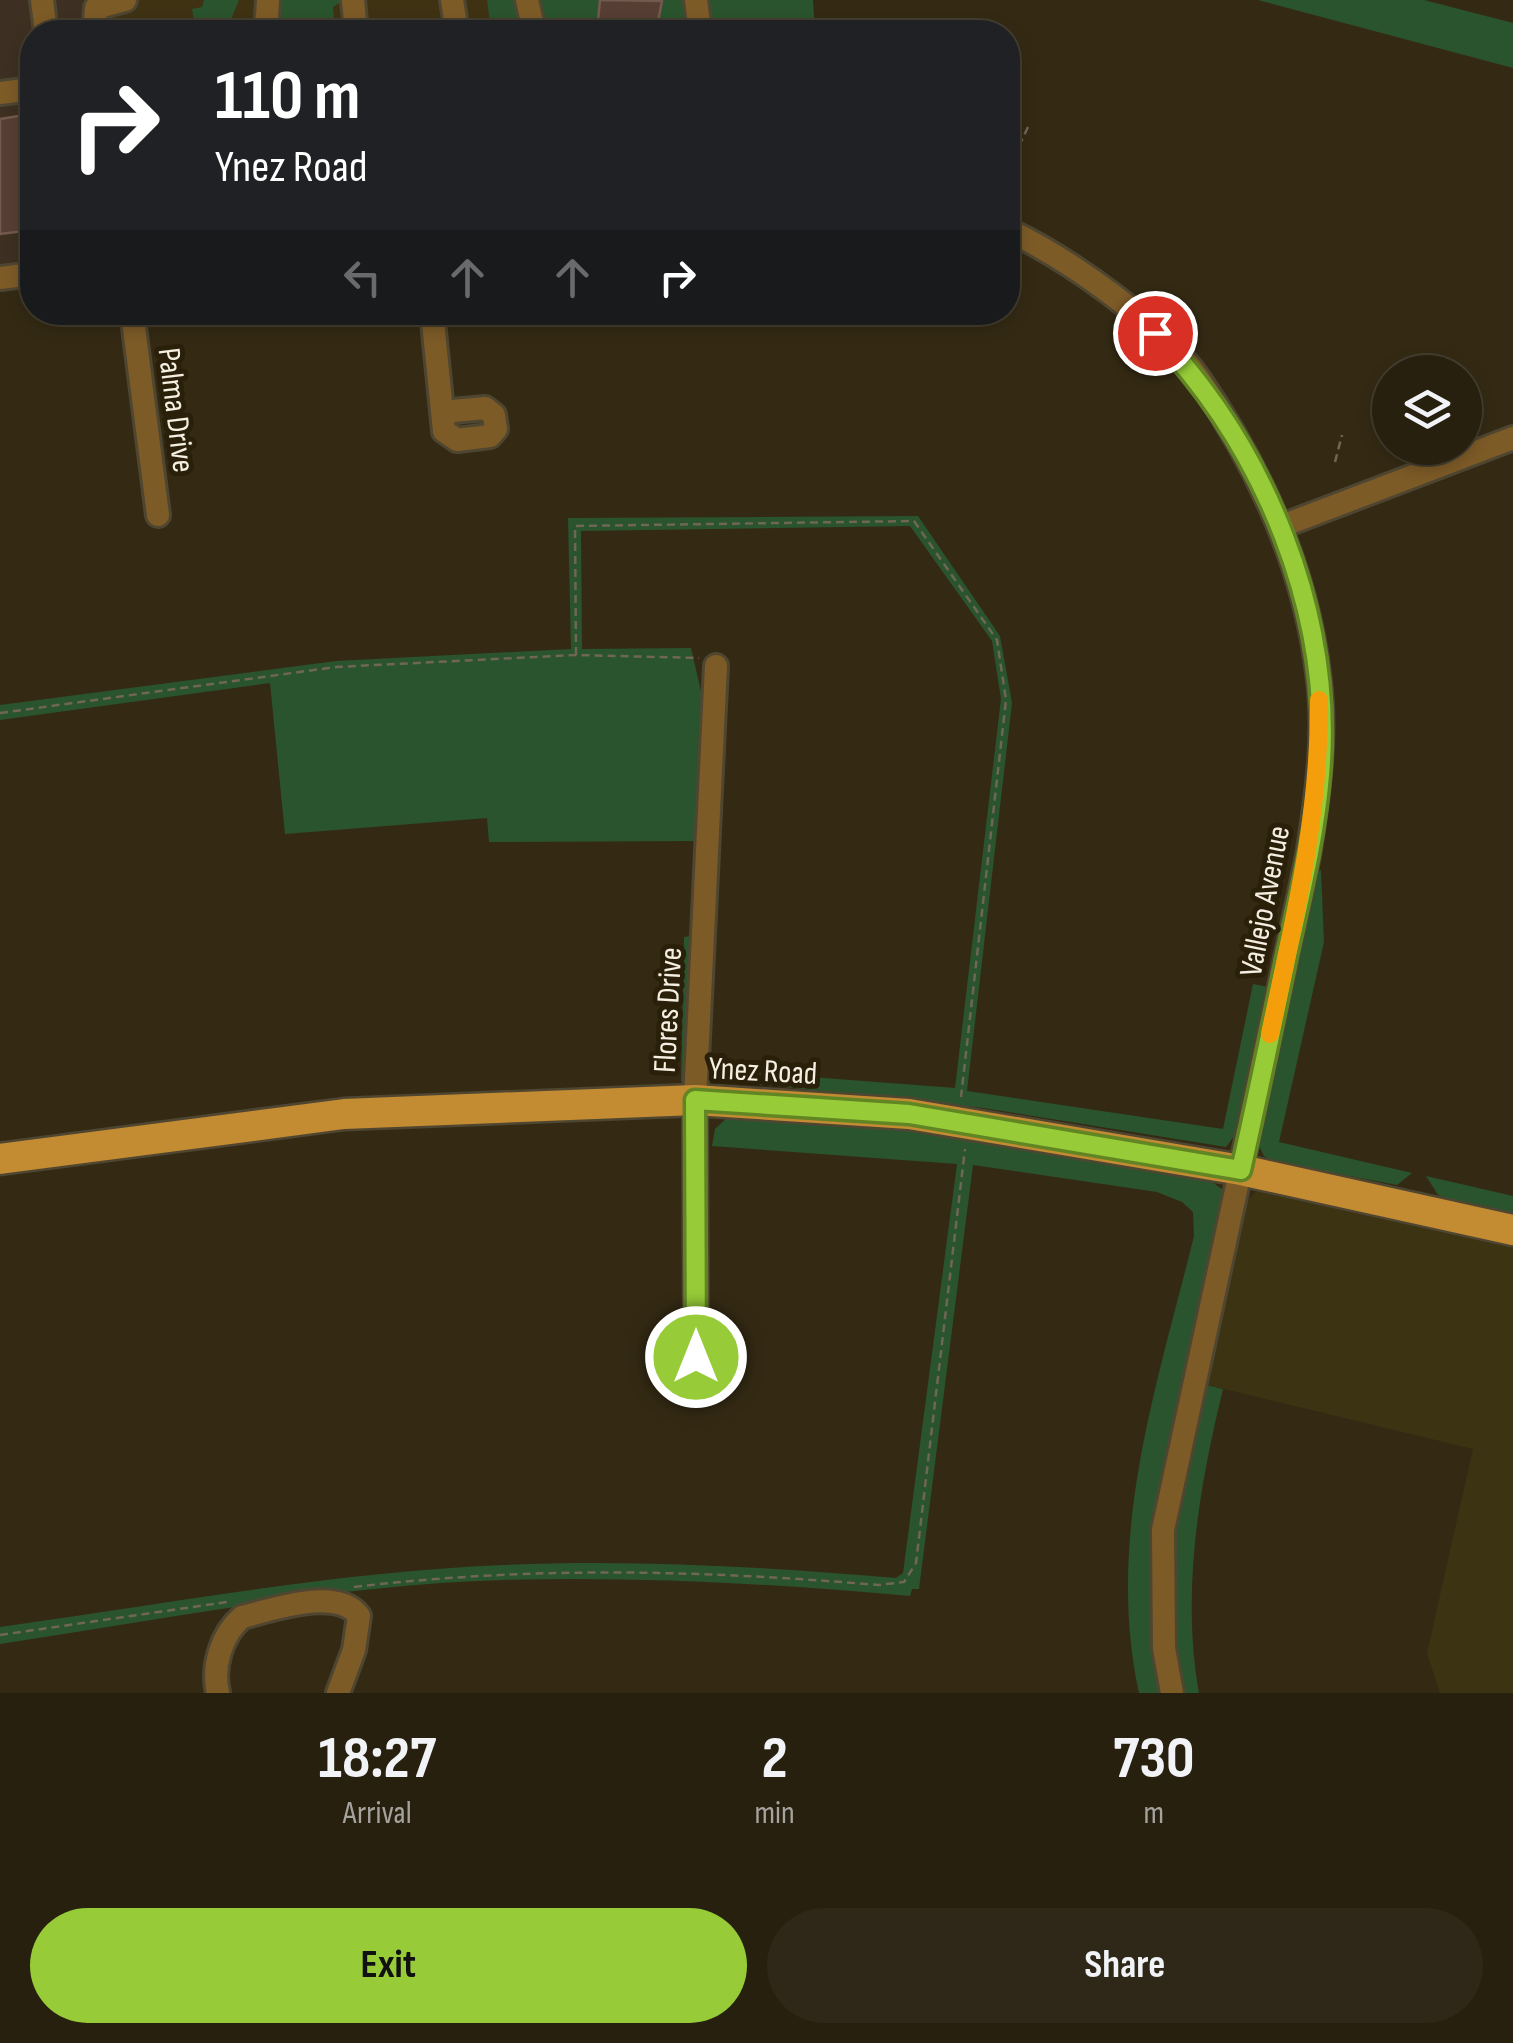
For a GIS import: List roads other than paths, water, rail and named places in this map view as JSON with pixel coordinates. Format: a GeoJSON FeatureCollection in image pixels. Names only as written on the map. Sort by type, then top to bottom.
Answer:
{"type":"FeatureCollection","features":[{"type":"Feature","properties":{"kind":"main road","name":"Ynez Road"},"geometry":{"type":"LineString","coordinates":[[0,1159],[344,1114],[695,1100],[909,1114],[1241,1170],[1513,1230]]}},
{"type":"Feature","properties":{"kind":"street"},"geometry":{"type":"LineString","coordinates":[[93,4],[125,0]]}},
{"type":"Feature","properties":{"kind":"street","name":"Vallejo Avenue"},"geometry":{"type":"LineString","coordinates":[[1020,237],[1100,287],[1198,378],[1282,526],[1302,591],[1319,682],[1320,774],[1308,856],[1163,1530],[1163,1632],[1172,1693]]}},
{"type":"Feature","properties":{"kind":"street","name":"Palma Drive"},"geometry":{"type":"LineString","coordinates":[[134,325],[158,515]]}},
{"type":"Feature","properties":{"kind":"street"},"geometry":{"type":"LineString","coordinates":[[433,325],[442,412]]}},
{"type":"Feature","properties":{"kind":"street"},"geometry":{"type":"LineString","coordinates":[[1282,526],[1513,438]]}},
{"type":"Feature","properties":{"kind":"street","name":"Flores Drive"},"geometry":{"type":"LineString","coordinates":[[696,1357],[695,1100],[716,666]]}},
{"type":"Feature","properties":{"kind":"street"},"geometry":{"type":"LineString","coordinates":[[218,1693],[218,1657],[232,1625],[242,1617],[334,1602],[352,1608],[358,1616],[354,1650],[338,1693]]}}]}
